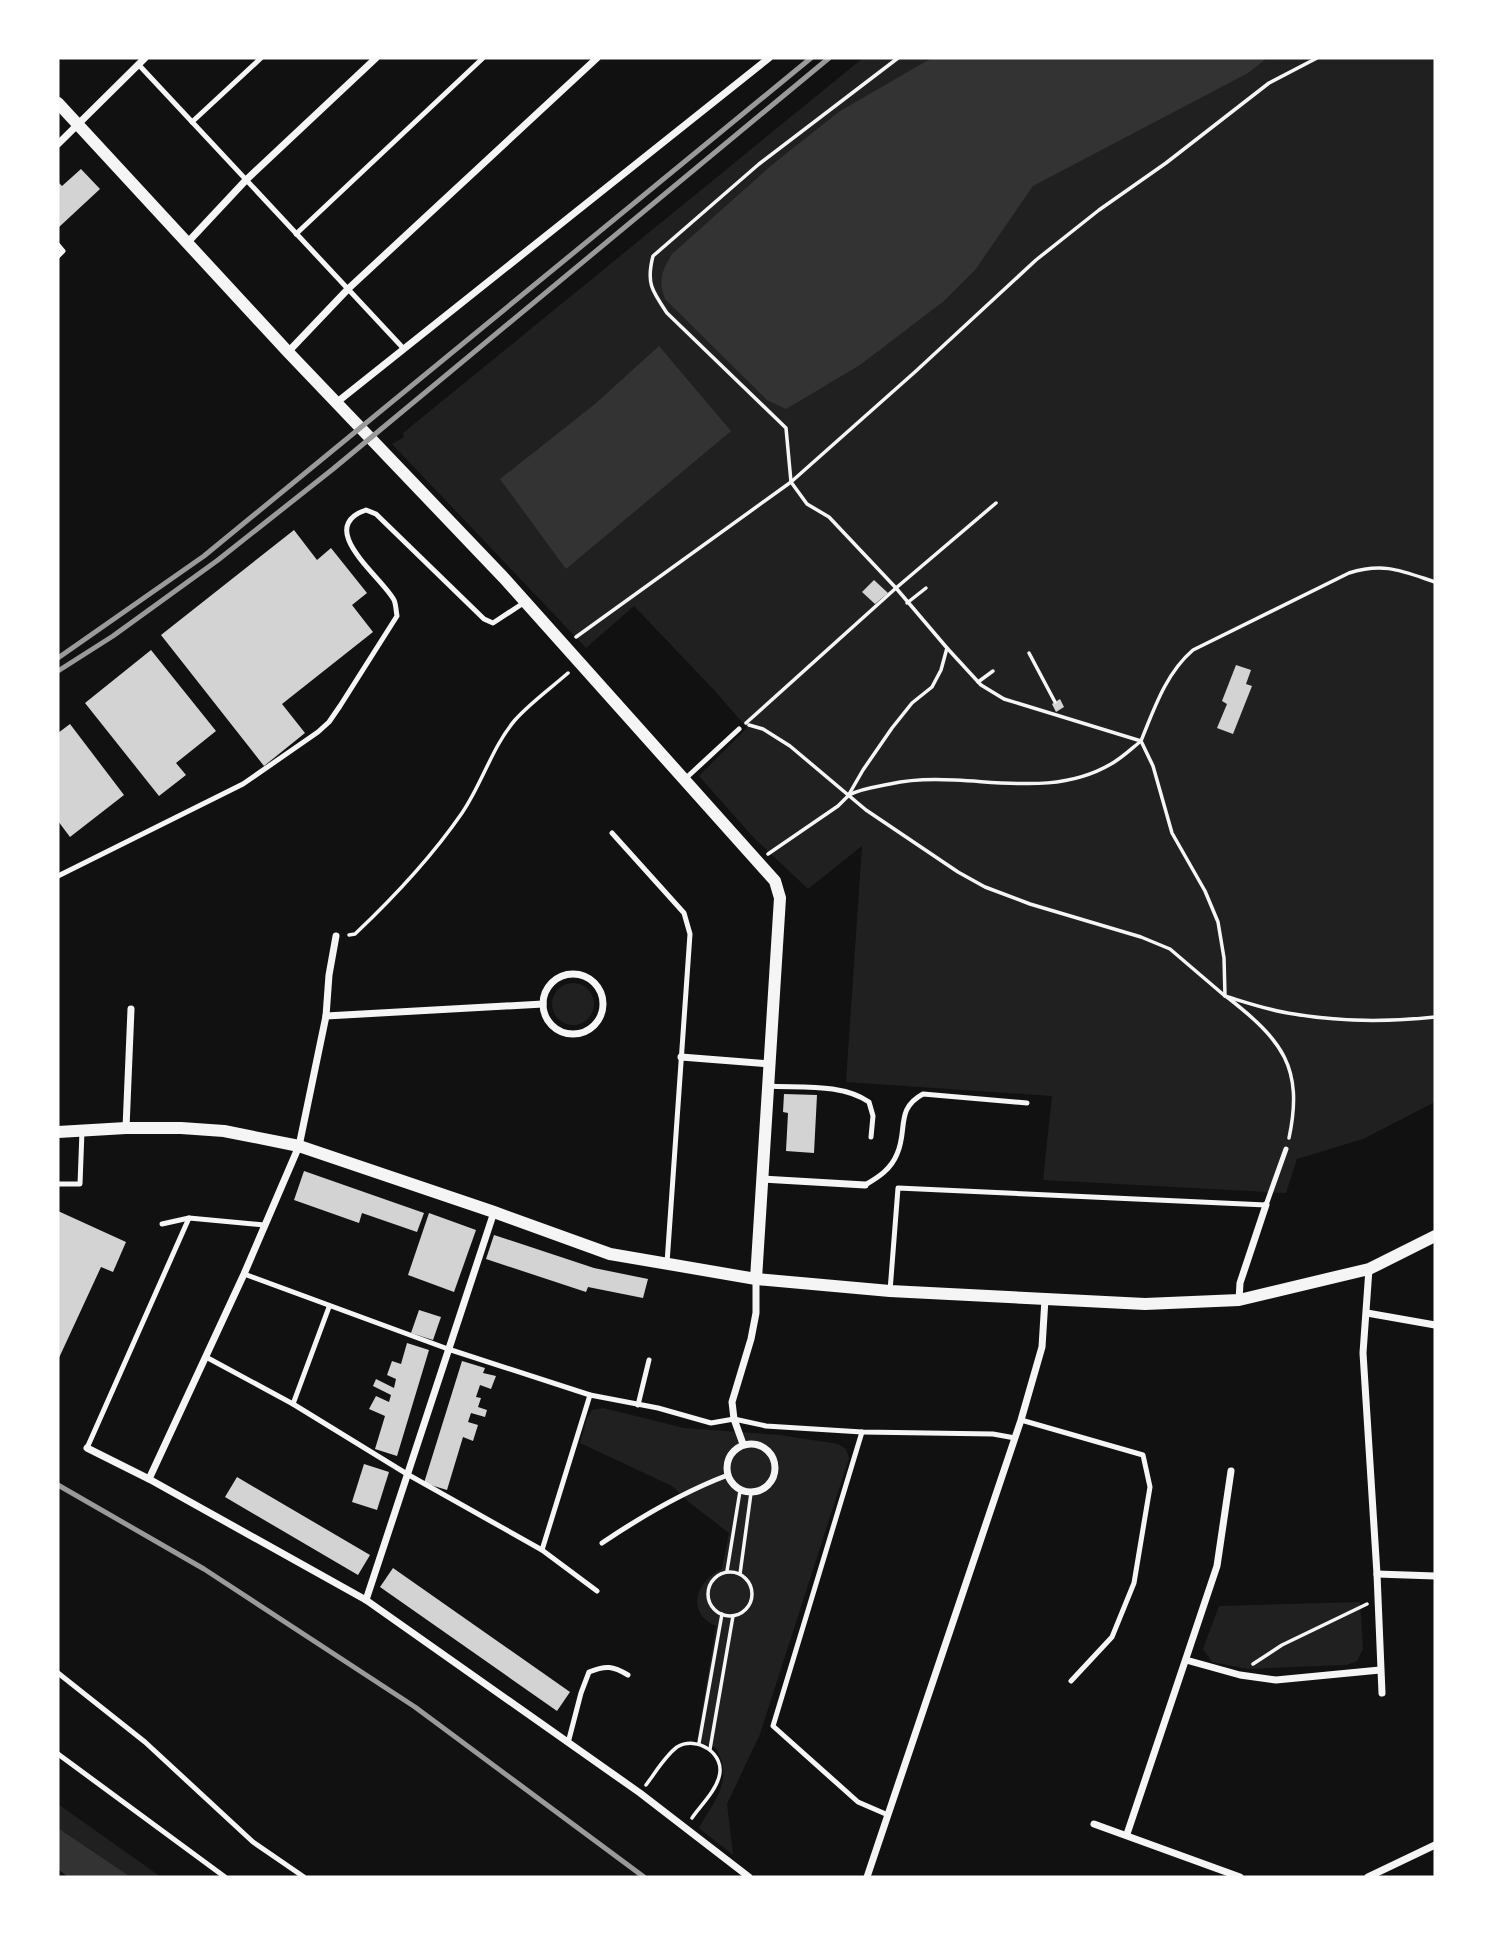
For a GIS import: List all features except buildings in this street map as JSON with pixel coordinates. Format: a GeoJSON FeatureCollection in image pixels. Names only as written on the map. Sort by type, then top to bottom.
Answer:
{"type":"FeatureCollection","features":[{"type":"Feature","properties":{"kind":"street"},"geometry":{"type":"LineString","coordinates":[[58,144],[145,58]]}},
{"type":"Feature","properties":{"kind":"street"},"geometry":{"type":"LineString","coordinates":[[188,242],[246,180],[376,58]]}},
{"type":"Feature","properties":{"kind":"street"},"geometry":{"type":"LineString","coordinates":[[288,352],[348,289],[597,58]]}},
{"type":"Feature","properties":{"kind":"street"},"geometry":{"type":"LineString","coordinates":[[340,406],[404,349],[758,61],[769,58]]}},
{"type":"Feature","properties":{"kind":"street"},"geometry":{"type":"LineString","coordinates":[[58,103],[288,352],[526,602],[775,881],[780,898],[756,1313],[732,1402],[734,1419],[743,1444]]}},
{"type":"Feature","properties":{"kind":"street"},"geometry":{"type":"LineString","coordinates":[[149,1479],[244,1274],[299,1146],[326,1016],[329,975],[336,936]]}},
{"type":"Feature","properties":{"kind":"street"},"geometry":{"type":"LineString","coordinates":[[575,974],[586,977],[599,989],[602,1010],[591,1028],[574,1034],[564,1033],[552,1027],[546,1018],[543,1004],[544,996],[554,980],[575,974]]}},
{"type":"Feature","properties":{"kind":"street"},"geometry":{"type":"LineString","coordinates":[[326,1016],[543,1004]]}},
{"type":"Feature","properties":{"kind":"street"},"geometry":{"type":"LineString","coordinates":[[126,1128],[131,1009]]}},
{"type":"Feature","properties":{"kind":"street"},"geometry":{"type":"LineString","coordinates":[[681,1057],[770,1065]]}},
{"type":"Feature","properties":{"kind":"street"},"geometry":{"type":"LineString","coordinates":[[58,1132],[126,1128],[224,1131],[299,1146],[610,1254],[756,1279],[890,1291],[1145,1304],[1239,1300],[1369,1269],[1435,1236]]}},
{"type":"Feature","properties":{"kind":"street"},"geometry":{"type":"LineString","coordinates":[[762,1179],[865,1185]]}},
{"type":"Feature","properties":{"kind":"street"},"geometry":{"type":"LineString","coordinates":[[1239,1300],[1240,1283],[1266,1205]]}},
{"type":"Feature","properties":{"kind":"street"},"geometry":{"type":"LineString","coordinates":[[366,1600],[494,1212]]}},
{"type":"Feature","properties":{"kind":"street"},"geometry":{"type":"LineString","coordinates":[[1369,1269],[1363,1353],[1382,1693]]}},
{"type":"Feature","properties":{"kind":"street"},"geometry":{"type":"LineString","coordinates":[[867,1877],[1021,1420],[1042,1347],[1045,1299]]}},
{"type":"Feature","properties":{"kind":"street"},"geometry":{"type":"LineString","coordinates":[[1367,1313],[1435,1325]]}},
{"type":"Feature","properties":{"kind":"street"},"geometry":{"type":"LineString","coordinates":[[752,1443],[767,1450],[774,1459],[776,1467],[768,1486],[751,1493],[740,1491],[728,1475],[727,1462],[731,1454],[743,1444],[752,1443]]}},
{"type":"Feature","properties":{"kind":"street"},"geometry":{"type":"LineString","coordinates":[[87,1448],[149,1479],[366,1600],[640,1793],[749,1877]]}},
{"type":"Feature","properties":{"kind":"street"},"geometry":{"type":"LineString","coordinates":[[1126,1834],[1217,1566],[1231,1471]]}},
{"type":"Feature","properties":{"kind":"street"},"geometry":{"type":"LineString","coordinates":[[1377,1574],[1435,1576]]}},
{"type":"Feature","properties":{"kind":"street"},"geometry":{"type":"LineString","coordinates":[[1186,1660],[1240,1675],[1276,1680],[1380,1670]]}},
{"type":"Feature","properties":{"kind":"street"},"geometry":{"type":"LineString","coordinates":[[1094,1824],[1240,1877]]}},
{"type":"Feature","properties":{"kind":"street"},"geometry":{"type":"LineString","coordinates":[[1368,1877],[1435,1845]]}},
{"type":"Feature","properties":{"kind":"lane"},"geometry":{"type":"LineString","coordinates":[[192,122],[261,58]]}},
{"type":"Feature","properties":{"kind":"lane"},"geometry":{"type":"LineString","coordinates":[[296,234],[483,58]]}},
{"type":"Feature","properties":{"kind":"lane"},"geometry":{"type":"LineString","coordinates":[[138,64],[404,349]]}},
{"type":"Feature","properties":{"kind":"lane"},"geometry":{"type":"LineString","coordinates":[[58,245],[63,251],[58,256]]}},
{"type":"Feature","properties":{"kind":"lane"},"geometry":{"type":"LineString","coordinates":[[58,876],[243,784],[329,722],[397,616],[394,601],[351,546],[346,530],[350,520],[358,512],[366,510],[376,514],[484,619],[493,623],[526,602]]}},
{"type":"Feature","properties":{"kind":"lane"},"geometry":{"type":"LineString","coordinates":[[685,779],[742,727]]}},
{"type":"Feature","properties":{"kind":"lane"},"geometry":{"type":"LineString","coordinates":[[612,833],[684,913],[690,934],[667,1265]]}},
{"type":"Feature","properties":{"kind":"lane"},"geometry":{"type":"LineString","coordinates":[[768,1086],[841,1090],[860,1095],[869,1102],[873,1116],[871,1137]]}},
{"type":"Feature","properties":{"kind":"lane"},"geometry":{"type":"LineString","coordinates":[[865,1185],[882,1176],[896,1157],[905,1112],[911,1100],[923,1094],[1027,1103]]}},
{"type":"Feature","properties":{"kind":"lane"},"geometry":{"type":"LineString","coordinates":[[58,1184],[80,1184],[82,1131]]}},
{"type":"Feature","properties":{"kind":"lane"},"geometry":{"type":"LineString","coordinates":[[890,1291],[898,1188],[1266,1205],[1286,1149]]}},
{"type":"Feature","properties":{"kind":"lane"},"geometry":{"type":"LineString","coordinates":[[87,1448],[189,1218]]}},
{"type":"Feature","properties":{"kind":"lane"},"geometry":{"type":"LineString","coordinates":[[162,1224],[189,1218],[264,1225]]}},
{"type":"Feature","properties":{"kind":"lane"},"geometry":{"type":"LineString","coordinates":[[244,1274],[449,1349],[590,1395],[711,1423],[734,1419],[766,1426],[862,1432],[993,1434],[1015,1438]]}},
{"type":"Feature","properties":{"kind":"lane"},"geometry":{"type":"LineString","coordinates":[[293,1404],[329,1307]]}},
{"type":"Feature","properties":{"kind":"lane"},"geometry":{"type":"LineString","coordinates":[[206,1357],[293,1404],[407,1474],[542,1550],[597,1591]]}},
{"type":"Feature","properties":{"kind":"lane"},"geometry":{"type":"LineString","coordinates":[[638,1405],[649,1360]]}},
{"type":"Feature","properties":{"kind":"lane"},"geometry":{"type":"LineString","coordinates":[[542,1550],[590,1395]]}},
{"type":"Feature","properties":{"kind":"lane"},"geometry":{"type":"LineString","coordinates":[[1021,1420],[1143,1455],[1150,1488],[1135,1583],[1112,1637],[1071,1681]]}},
{"type":"Feature","properties":{"kind":"lane"},"geometry":{"type":"LineString","coordinates":[[862,1432],[773,1726],[858,1802],[888,1815]]}},
{"type":"Feature","properties":{"kind":"lane"},"geometry":{"type":"LineString","coordinates":[[603,1543],[634,1522],[701,1485],[728,1475]]}},
{"type":"Feature","properties":{"kind":"lane"},"geometry":{"type":"LineString","coordinates":[[568,1744],[580,1693],[589,1672],[605,1665],[628,1675]]}},
{"type":"Feature","properties":{"kind":"lane"},"geometry":{"type":"LineString","coordinates":[[58,1673],[145,1742],[253,1842],[304,1877]]}},
{"type":"Feature","properties":{"kind":"lane"},"geometry":{"type":"LineString","coordinates":[[58,1754],[225,1877]]}},
{"type":"Feature","properties":{"kind":"path"},"geometry":{"type":"LineString","coordinates":[[898,58],[759,164],[653,256],[649,273],[652,292],[667,313],[786,428],[791,482],[807,504],[829,517],[896,588],[978,682],[1004,699],[1141,741],[1153,766],[1172,833],[1205,891],[1218,922],[1224,958],[1225,996]]}},
{"type":"Feature","properties":{"kind":"path"},"geometry":{"type":"LineString","coordinates":[[565,645],[791,482],[916,372],[1036,260],[1269,83],[1317,58]]}},
{"type":"Feature","properties":{"kind":"path"},"geometry":{"type":"LineString","coordinates":[[742,727],[896,588],[996,503]]}},
{"type":"Feature","properties":{"kind":"path"},"geometry":{"type":"LineString","coordinates":[[848,796],[863,789],[907,780],[1048,785],[1095,772],[1113,764],[1141,741],[1155,705],[1179,662],[1193,650],[1349,573],[1369,567],[1390,567],[1435,582]]}},
{"type":"Feature","properties":{"kind":"path"},"geometry":{"type":"LineString","coordinates":[[907,603],[926,588]]}},
{"type":"Feature","properties":{"kind":"path"},"geometry":{"type":"LineString","coordinates":[[758,862],[838,806],[848,796],[892,728],[912,703],[932,687],[941,670],[947,648]]}},
{"type":"Feature","properties":{"kind":"path"},"geometry":{"type":"LineString","coordinates":[[1029,653],[1055,702]]}},
{"type":"Feature","properties":{"kind":"path"},"geometry":{"type":"LineString","coordinates":[[336,936],[355,934],[385,906],[462,814],[496,749],[515,720],[581,662]]}},
{"type":"Feature","properties":{"kind":"path"},"geometry":{"type":"LineString","coordinates":[[978,682],[993,671]]}},
{"type":"Feature","properties":{"kind":"path"},"geometry":{"type":"LineString","coordinates":[[742,727],[763,729],[790,746],[848,796],[897,832],[976,882],[1030,904],[1141,937],[1170,949],[1271,1034],[1286,1060],[1295,1090],[1294,1113],[1286,1149]]}},
{"type":"Feature","properties":{"kind":"path"},"geometry":{"type":"LineString","coordinates":[[1225,996],[1293,1014],[1354,1020],[1435,1017]]}},
{"type":"Feature","properties":{"kind":"path"},"geometry":{"type":"LineString","coordinates":[[727,1571],[740,1491]]}},
{"type":"Feature","properties":{"kind":"path"},"geometry":{"type":"LineString","coordinates":[[740,1574],[751,1493]]}},
{"type":"Feature","properties":{"kind":"path"},"geometry":{"type":"LineString","coordinates":[[727,1571],[740,1574],[748,1581],[752,1597],[746,1609],[733,1616],[722,1614],[713,1608],[708,1595],[710,1585],[715,1578],[727,1571]]}},
{"type":"Feature","properties":{"kind":"path"},"geometry":{"type":"LineString","coordinates":[[1240,1675],[1282,1645],[1378,1598]]}},
{"type":"Feature","properties":{"kind":"path"},"geometry":{"type":"LineString","coordinates":[[699,1744],[722,1614]]}},
{"type":"Feature","properties":{"kind":"path"},"geometry":{"type":"LineString","coordinates":[[710,1749],[733,1616]]}},
{"type":"Feature","properties":{"kind":"path"},"geometry":{"type":"LineString","coordinates":[[640,1793],[677,1748],[685,1744],[699,1744],[710,1749],[718,1760],[720,1774],[716,1785],[685,1828]]}},
{"type":"Feature","properties":{"kind":"shaded area"},"geometry":{"type":"Polygon","coordinates":[[[863,58],[1435,58],[1435,1102],[1363,1139],[1297,1159],[1286,1193],[1043,1180],[1052,1096],[846,1082],[862,846],[808,889],[753,837],[699,776],[747,728],[715,691],[634,606],[586,648],[392,444],[404,437],[403,433],[863,58]]]}},
{"type":"Feature","properties":{"kind":"shaded area"},"geometry":{"type":"Polygon","coordinates":[[[932,58],[1267,58],[1248,73],[1033,186],[975,270],[944,301],[860,365],[786,409],[767,400],[665,299],[662,286],[664,271],[672,254],[773,164],[840,111],[932,58]]]}},
{"type":"Feature","properties":{"kind":"shaded area"},"geometry":{"type":"Polygon","coordinates":[[[659,346],[731,431],[566,569],[500,479],[595,404],[659,346]]]}},
{"type":"Feature","properties":{"kind":"shaded area"},"geometry":{"type":"Polygon","coordinates":[[[573,983],[588,989],[594,1004],[588,1019],[573,1025],[558,1019],[552,1004],[558,989],[573,983]]]}},
{"type":"Feature","properties":{"kind":"shaded area"},"geometry":{"type":"Polygon","coordinates":[[[603,1408],[684,1428],[780,1435],[838,1444],[846,1449],[849,1458],[760,1734],[727,1804],[733,1855],[699,1828],[720,1790],[723,1770],[716,1748],[697,1741],[716,1626],[700,1613],[698,1597],[706,1581],[722,1569],[729,1533],[672,1486],[580,1443],[592,1410],[603,1408]]]}},
{"type":"Feature","properties":{"kind":"shaded area"},"geometry":{"type":"Polygon","coordinates":[[[1360,1602],[1363,1649],[1357,1661],[1346,1665],[1248,1669],[1212,1662],[1203,1649],[1219,1606],[1360,1602]]]}},
{"type":"Feature","properties":{"kind":"shaded area"},"geometry":{"type":"Polygon","coordinates":[[[58,1804],[161,1877],[131,1877],[58,1828],[58,1804]]]}},
{"type":"Feature","properties":{"kind":"shaded area"},"geometry":{"type":"Polygon","coordinates":[[[58,1828],[131,1877],[68,1877],[58,1869],[58,1828]]]}},
{"type":"Feature","properties":{"kind":"railway"},"geometry":{"type":"LineString","coordinates":[[58,658],[204,556],[811,58]]}},
{"type":"Feature","properties":{"kind":"railway"},"geometry":{"type":"LineString","coordinates":[[58,671],[113,636],[218,560],[333,469],[829,58]]}},
{"type":"Feature","properties":{"kind":"railway"},"geometry":{"type":"LineString","coordinates":[[58,1485],[204,1569],[415,1707],[644,1877]]}}]}
